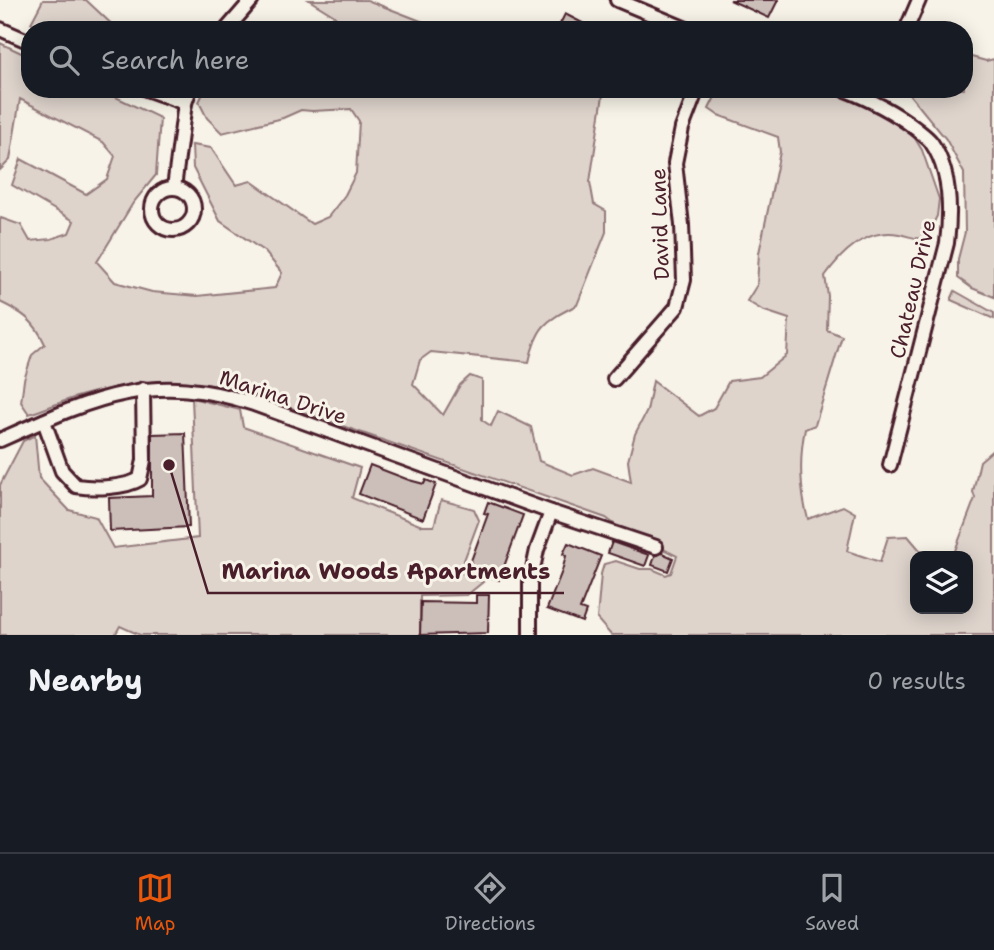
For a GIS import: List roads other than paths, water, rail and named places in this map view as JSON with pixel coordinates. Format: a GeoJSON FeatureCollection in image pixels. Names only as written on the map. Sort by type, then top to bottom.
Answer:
{"type":"FeatureCollection","features":[{"type":"Feature","properties":{"kind":"street"},"geometry":{"type":"LineString","coordinates":[[234,21],[252,0]]}},
{"type":"Feature","properties":{"kind":"street"},"geometry":{"type":"LineString","coordinates":[[617,0],[667,21]]}},
{"type":"Feature","properties":{"kind":"street"},"geometry":{"type":"LineString","coordinates":[[910,21],[919,0]]}},
{"type":"Feature","properties":{"kind":"street"},"geometry":{"type":"LineString","coordinates":[[0,29],[21,38]]}},
{"type":"Feature","properties":{"kind":"street"},"geometry":{"type":"LineString","coordinates":[[171,98],[185,103]]}},
{"type":"Feature","properties":{"kind":"street"},"geometry":{"type":"LineString","coordinates":[[174,188],[187,98]]}},
{"type":"Feature","properties":{"kind":"street","name":"David Lane"},"geometry":{"type":"LineString","coordinates":[[614,379],[677,307],[684,280],[682,225],[675,163],[682,128],[694,98]]}},
{"type":"Feature","properties":{"kind":"street","name":"Chateau Drive"},"geometry":{"type":"LineString","coordinates":[[881,98],[931,142],[945,174],[951,215],[947,243],[890,465]]}},
{"type":"Feature","properties":{"kind":"street"},"geometry":{"type":"LineString","coordinates":[[44,421],[62,471],[76,486],[96,487],[134,482],[140,479],[144,460],[143,389]]}},
{"type":"Feature","properties":{"kind":"street","name":"Marina Drive"},"geometry":{"type":"LineString","coordinates":[[0,440],[103,397],[143,389],[193,389],[229,396],[656,547]]}},
{"type":"Feature","properties":{"kind":"street"},"geometry":{"type":"LineString","coordinates":[[530,635],[530,583],[537,550],[551,512]]}},
{"type":"Feature","properties":{"kind":"place","name":"Marina Woods Apartments"},"geometry":{"type":"Point","coordinates":[169,465]}}]}
